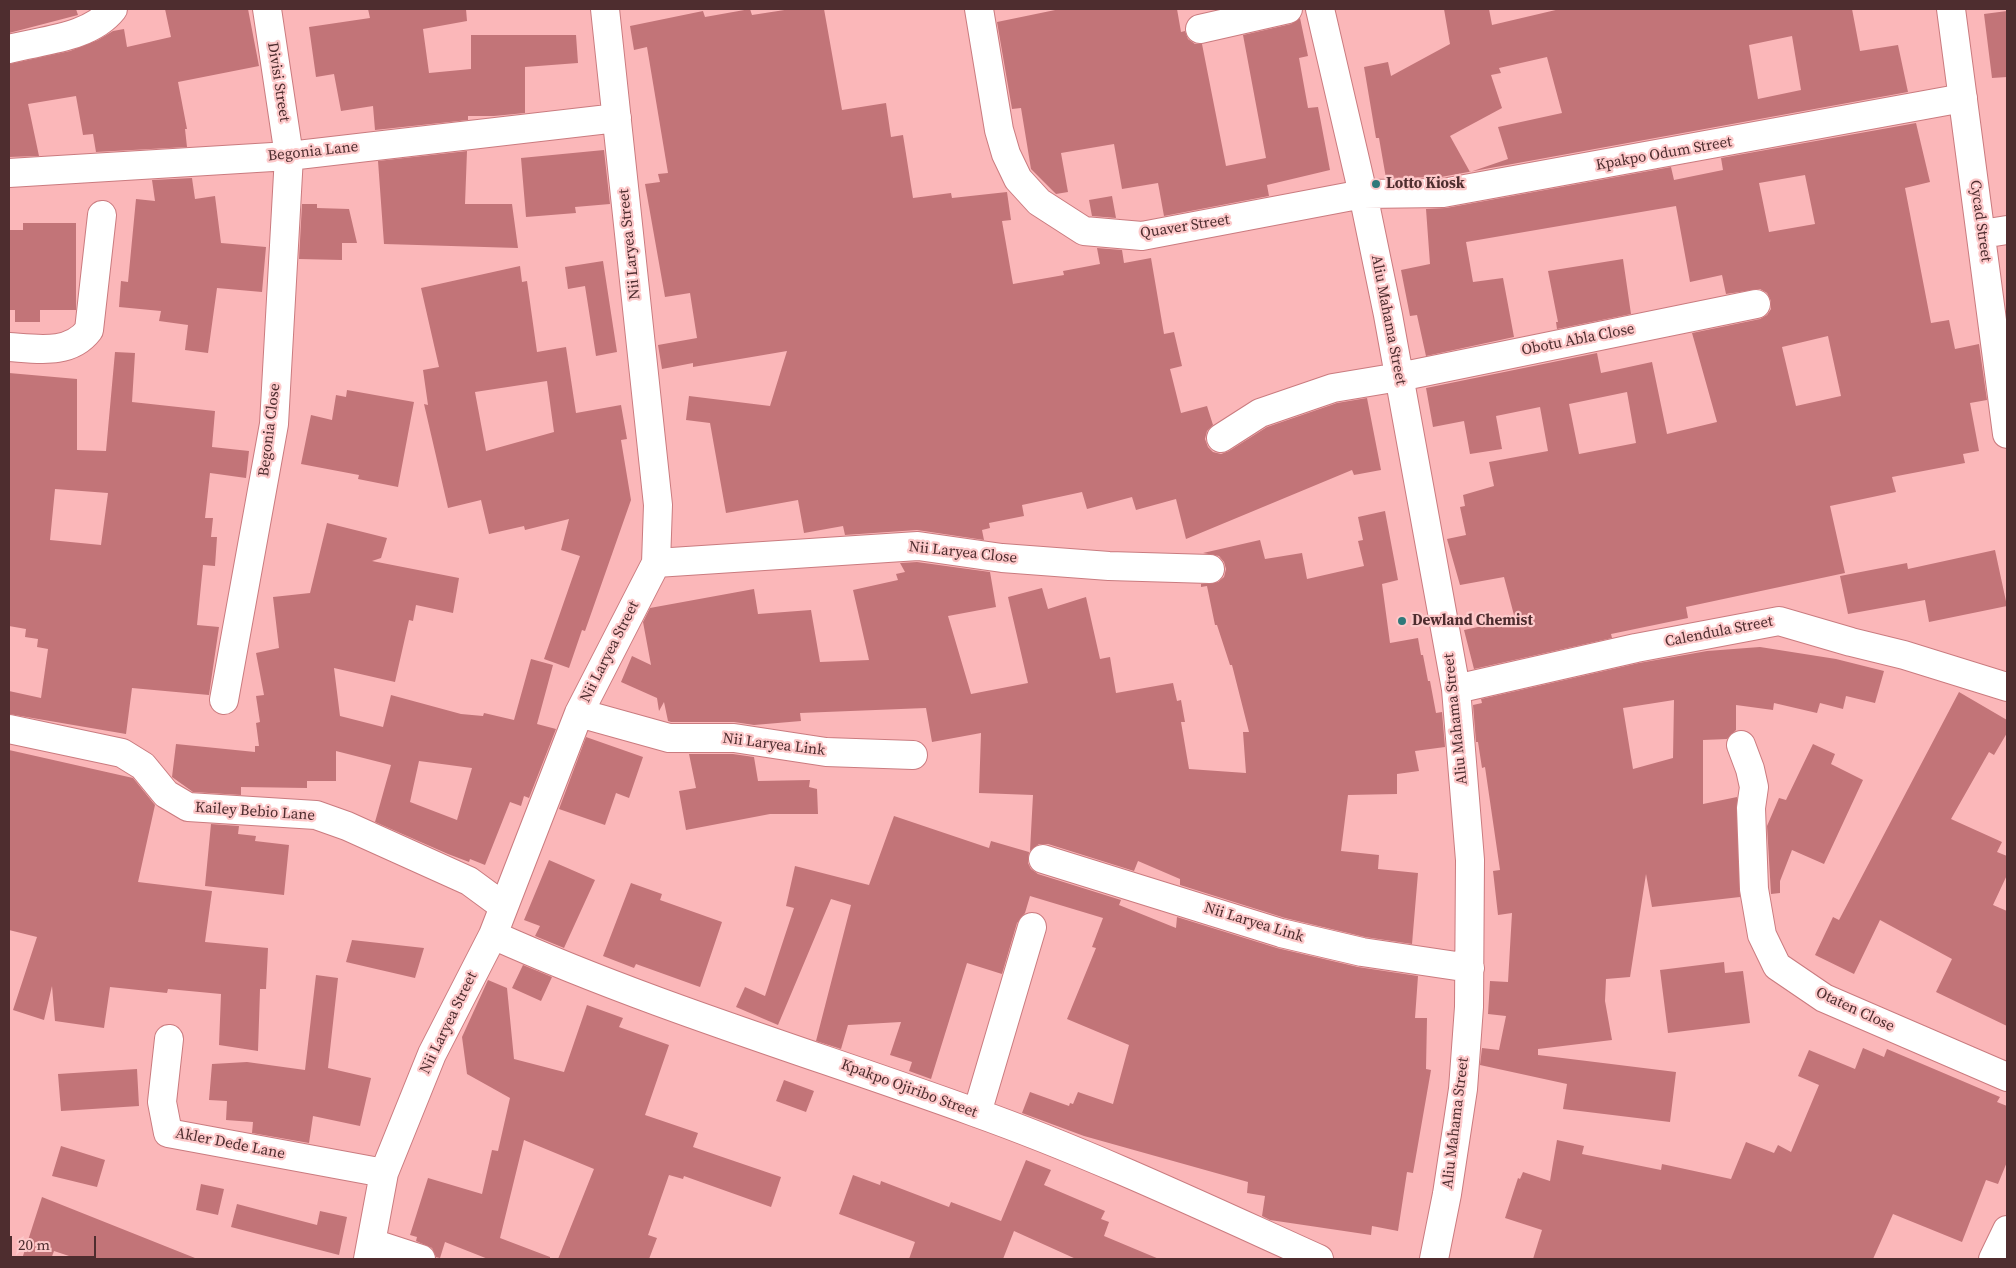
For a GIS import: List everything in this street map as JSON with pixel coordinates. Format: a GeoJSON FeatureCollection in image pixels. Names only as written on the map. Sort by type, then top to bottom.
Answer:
{"type":"FeatureCollection","features":[{"type":"Feature","properties":{"kind":"street"},"geometry":{"type":"LineString","coordinates":[[9,49],[88,30],[108,16],[113,9]]}},
{"type":"Feature","properties":{"kind":"street","name":"Divisi Street"},"geometry":{"type":"LineString","coordinates":[[267,9],[289,156]]}},
{"type":"Feature","properties":{"kind":"street","name":"Nii Laryea Street"},"geometry":{"type":"LineString","coordinates":[[370,1251],[384,1173],[432,1054],[493,935],[579,713],[656,563],[658,505],[605,9]]}},
{"type":"Feature","properties":{"kind":"street","name":"Quaver Street"},"geometry":{"type":"LineString","coordinates":[[979,9],[999,130],[1006,154],[1018,179],[1039,202],[1084,231],[1142,236],[1364,194]]}},
{"type":"Feature","properties":{"kind":"street"},"geometry":{"type":"LineString","coordinates":[[1200,29],[1288,9]]}},
{"type":"Feature","properties":{"kind":"street","name":"Aliu Mahama Street"},"geometry":{"type":"LineString","coordinates":[[1320,9],[1364,194],[1456,689],[1470,860],[1470,968],[1463,1089],[1447,1194],[1434,1259]]}},
{"type":"Feature","properties":{"kind":"street","name":"Cycad Street"},"geometry":{"type":"LineString","coordinates":[[1951,9],[1963,98],[1994,232],[2007,434]]}},
{"type":"Feature","properties":{"kind":"street","name":"Kpakpo Odum Street"},"geometry":{"type":"LineString","coordinates":[[1364,194],[1443,193],[1963,98]]}},
{"type":"Feature","properties":{"kind":"street","name":"Begonia Lane"},"geometry":{"type":"LineString","coordinates":[[9,173],[289,156],[617,118]]}},
{"type":"Feature","properties":{"kind":"street","name":"Begonia Close"},"geometry":{"type":"LineString","coordinates":[[224,700],[274,424],[289,156]]}},
{"type":"Feature","properties":{"kind":"street"},"geometry":{"type":"LineString","coordinates":[[9,347],[44,350],[73,345],[82,340],[90,330],[102,214]]}},
{"type":"Feature","properties":{"kind":"street","name":"Obotu Abla Close"},"geometry":{"type":"LineString","coordinates":[[1221,438],[1260,413],[1333,388],[1756,304]]}},
{"type":"Feature","properties":{"kind":"street","name":"Nii Laryea Close"},"geometry":{"type":"LineString","coordinates":[[656,563],[918,546],[1002,558],[1109,566],[1210,569]]}},
{"type":"Feature","properties":{"kind":"street","name":"Calendula Street"},"geometry":{"type":"LineString","coordinates":[[1456,689],[1636,648],[1779,621],[1851,642],[1904,654],[2007,687]]}},
{"type":"Feature","properties":{"kind":"street","name":"Nii Laryea Link"},"geometry":{"type":"LineString","coordinates":[[579,713],[669,738],[734,738],[826,752],[913,755]]}},
{"type":"Feature","properties":{"kind":"street","name":"Kailey Bebio Lane"},"geometry":{"type":"LineString","coordinates":[[9,729],[122,753],[143,766],[166,794],[188,807],[316,815],[347,826],[469,881],[503,906]]}},
{"type":"Feature","properties":{"kind":"street","name":"Otaten Close"},"geometry":{"type":"LineString","coordinates":[[1741,745],[1750,769],[1754,788],[1751,808],[1754,889],[1762,935],[1777,966],[1824,998],[2007,1077]]}},
{"type":"Feature","properties":{"kind":"street","name":"Nii Laryea Link"},"geometry":{"type":"LineString","coordinates":[[1043,858],[1281,933],[1362,952],[1470,968]]}},
{"type":"Feature","properties":{"kind":"street"},"geometry":{"type":"LineString","coordinates":[[977,1113],[1032,927]]}},
{"type":"Feature","properties":{"kind":"street","name":"Kpakpo Ojiribo Street"},"geometry":{"type":"LineString","coordinates":[[493,935],[566,967],[977,1113],[1162,1188],[1319,1259]]}},
{"type":"Feature","properties":{"kind":"street","name":"Akler Dede Lane"},"geometry":{"type":"LineString","coordinates":[[169,1039],[162,1102],[168,1133],[384,1173]]}},
{"type":"Feature","properties":{"kind":"street"},"geometry":{"type":"LineString","coordinates":[[1993,1259],[2007,1230]]}},
{"type":"Feature","properties":{"kind":"street"},"geometry":{"type":"LineString","coordinates":[[370,1251],[421,1259]]}},
{"type":"Feature","properties":{"kind":"building"},"geometry":{"type":"Polygon","coordinates":[[[9,9],[76,9],[78,15],[9,33],[9,9]]]}},
{"type":"Feature","properties":{"kind":"building"},"geometry":{"type":"Polygon","coordinates":[[[165,9],[248,9],[259,66],[178,82],[187,129],[185,129],[187,147],[96,152],[93,134],[83,135],[76,96],[28,104],[39,156],[9,157],[9,64],[70,51],[98,40],[113,31],[124,29],[127,47],[171,37],[165,9]]]}},
{"type":"Feature","properties":{"kind":"building"},"geometry":{"type":"Polygon","coordinates":[[[368,9],[466,9],[467,21],[423,29],[429,73],[471,69],[471,35],[576,35],[578,63],[525,67],[525,113],[468,116],[468,120],[375,130],[373,106],[341,111],[334,74],[316,77],[309,27],[370,18],[368,9]]]}},
{"type":"Feature","properties":{"kind":"building"},"geometry":{"type":"Polygon","coordinates":[[[750,9],[752,15],[791,9],[824,9],[842,110],[886,103],[891,137],[903,135],[913,198],[951,193],[952,198],[1007,192],[1011,220],[1002,221],[1013,284],[1064,275],[1063,271],[1100,264],[1097,248],[1122,250],[1124,263],[1151,258],[1164,334],[1174,332],[1182,366],[1170,369],[1181,413],[1207,406],[1213,425],[1207,431],[1205,439],[1208,447],[1213,452],[1221,454],[1229,451],[1267,427],[1337,403],[1367,398],[1381,470],[1354,475],[1352,470],[1186,539],[1176,499],[1136,510],[1132,497],[1087,509],[1082,492],[1022,505],[1024,516],[989,523],[990,528],[982,530],[984,540],[917,530],[845,535],[843,526],[804,533],[798,500],[726,513],[710,423],[686,420],[689,396],[770,406],[787,351],[693,367],[693,363],[662,369],[658,345],[697,338],[690,293],[665,297],[645,184],[660,182],[658,174],[668,173],[647,47],[634,50],[630,26],[703,11],[705,17],[750,9]]]}},
{"type":"Feature","properties":{"kind":"building"},"geometry":{"type":"Polygon","coordinates":[[[1060,9],[1177,9],[1181,32],[1185,31],[1188,39],[1195,44],[1202,44],[1226,166],[1266,158],[1243,35],[1291,24],[1300,18],[1308,56],[1299,58],[1308,108],[1318,107],[1330,170],[1267,185],[1269,196],[1164,216],[1158,183],[1122,189],[1114,144],[1061,153],[1068,192],[1056,194],[1031,169],[1021,108],[1012,109],[997,22],[1060,9]]]}},
{"type":"Feature","properties":{"kind":"building"},"geometry":{"type":"Polygon","coordinates":[[[1444,9],[1489,9],[1492,25],[1560,9],[1852,9],[1860,51],[1898,45],[1908,92],[1472,171],[1508,159],[1498,127],[1562,113],[1547,57],[1499,68],[1501,73],[1491,75],[1502,108],[1450,136],[1470,172],[1441,177],[1386,178],[1379,138],[1376,138],[1364,67],[1388,62],[1391,76],[1450,44],[1444,9]],[[1792,36],[1749,45],[1758,99],[1801,90],[1792,36]]]}},
{"type":"Feature","properties":{"kind":"building"},"geometry":{"type":"Polygon","coordinates":[[[2007,11],[2007,77],[1992,78],[1984,14],[2007,11]]]}},
{"type":"Feature","properties":{"kind":"building"},"geometry":{"type":"Polygon","coordinates":[[[1916,123],[1930,182],[1905,188],[1931,323],[1949,320],[1955,349],[1979,344],[1987,400],[1970,403],[1979,451],[1963,454],[1965,463],[1892,477],[1896,492],[1830,506],[1845,573],[1686,607],[1688,618],[1611,634],[1612,638],[1474,669],[1464,630],[1515,619],[1504,577],[1460,585],[1447,539],[1466,535],[1460,507],[1465,506],[1463,495],[1494,486],[1489,462],[1548,451],[1540,407],[1496,416],[1502,449],[1470,454],[1464,421],[1433,427],[1426,388],[1597,353],[1601,373],[1652,362],[1667,434],[1717,422],[1692,333],[1760,319],[1767,315],[1771,309],[1771,301],[1767,293],[1760,289],[1726,294],[1722,275],[1690,282],[1676,206],[1466,242],[1473,282],[1503,278],[1514,337],[1426,356],[1417,315],[1410,316],[1401,270],[1430,264],[1426,209],[1446,208],[1671,167],[1674,180],[1723,170],[1721,158],[1916,123]],[[1805,175],[1759,183],[1769,232],[1815,224],[1805,175]],[[1828,336],[1782,347],[1796,406],[1841,396],[1828,336]],[[1627,392],[1569,404],[1579,454],[1636,443],[1627,392]]]}},
{"type":"Feature","properties":{"kind":"building"},"geometry":{"type":"Polygon","coordinates":[[[604,150],[610,204],[575,207],[576,213],[526,217],[521,158],[604,150]]]}},
{"type":"Feature","properties":{"kind":"building"},"geometry":{"type":"Polygon","coordinates":[[[467,151],[465,204],[512,204],[518,248],[384,244],[378,161],[467,151]]]}},
{"type":"Feature","properties":{"kind":"building"},"geometry":{"type":"Polygon","coordinates":[[[192,178],[195,199],[215,196],[221,243],[266,247],[262,292],[217,288],[208,353],[185,350],[188,325],[159,321],[161,311],[119,307],[121,281],[128,282],[136,199],[155,201],[152,180],[192,178]]]}},
{"type":"Feature","properties":{"kind":"building"},"geometry":{"type":"Polygon","coordinates":[[[1112,196],[1116,218],[1092,216],[1089,200],[1112,196]]]}},
{"type":"Feature","properties":{"kind":"building"},"geometry":{"type":"Polygon","coordinates":[[[302,204],[317,204],[317,208],[349,209],[357,243],[342,243],[342,260],[299,259],[302,204]]]}},
{"type":"Feature","properties":{"kind":"building"},"geometry":{"type":"Polygon","coordinates":[[[23,223],[76,223],[76,310],[40,310],[40,322],[15,322],[15,310],[9,310],[9,230],[23,230],[23,223]]]}},
{"type":"Feature","properties":{"kind":"building"},"geometry":{"type":"Polygon","coordinates":[[[1623,259],[1631,314],[1557,329],[1556,322],[1558,322],[1548,271],[1623,259]]]}},
{"type":"Feature","properties":{"kind":"building"},"geometry":{"type":"Polygon","coordinates":[[[603,261],[617,352],[596,356],[585,286],[568,289],[565,267],[603,261]]]}},
{"type":"Feature","properties":{"kind":"building"},"geometry":{"type":"Polygon","coordinates":[[[520,266],[522,282],[527,281],[537,352],[566,347],[576,413],[621,405],[627,439],[621,440],[631,500],[585,631],[582,630],[569,668],[544,659],[580,556],[561,550],[569,519],[525,530],[524,526],[489,534],[481,500],[448,508],[424,404],[428,405],[423,370],[439,367],[421,288],[520,266]],[[547,381],[475,392],[486,451],[554,432],[547,381]]]}},
{"type":"Feature","properties":{"kind":"building"},"geometry":{"type":"Polygon","coordinates":[[[115,352],[135,353],[132,402],[215,411],[212,447],[249,451],[246,478],[210,473],[205,518],[213,518],[211,537],[217,537],[215,566],[203,565],[197,625],[219,627],[209,695],[132,688],[126,734],[9,714],[9,691],[41,698],[48,649],[37,647],[38,639],[25,637],[26,629],[9,626],[9,373],[77,379],[77,450],[106,451],[115,352]],[[55,489],[50,540],[101,545],[108,493],[55,489]]]}},
{"type":"Feature","properties":{"kind":"building"},"geometry":{"type":"Polygon","coordinates":[[[347,390],[414,402],[398,487],[358,479],[359,475],[301,464],[311,415],[332,420],[336,395],[346,397],[347,390]]]}},
{"type":"Feature","properties":{"kind":"building"},"geometry":{"type":"Polygon","coordinates":[[[1385,511],[1398,580],[1382,584],[1390,643],[1418,638],[1428,681],[1430,681],[1436,713],[1442,712],[1445,747],[1415,751],[1419,771],[1397,774],[1397,794],[1348,795],[1341,851],[1379,855],[1378,869],[1418,873],[1412,944],[1365,937],[1285,918],[1180,885],[1180,879],[1138,861],[1134,871],[1048,844],[1039,844],[1030,851],[1033,795],[979,793],[981,733],[932,742],[926,708],[800,713],[801,721],[754,725],[734,722],[671,722],[668,721],[664,702],[659,711],[657,698],[621,682],[632,656],[651,665],[643,622],[650,608],[754,589],[758,614],[811,610],[820,662],[869,660],[853,590],[898,580],[896,574],[905,572],[900,563],[917,562],[990,572],[996,607],[948,616],[971,694],[1028,683],[1008,597],[1042,588],[1048,609],[1086,597],[1100,659],[1110,657],[1116,693],[1173,683],[1177,701],[1181,700],[1185,722],[1181,722],[1189,769],[1246,773],[1243,732],[1249,732],[1232,665],[1230,665],[1217,625],[1215,625],[1207,586],[1201,587],[1201,584],[1218,582],[1224,577],[1226,569],[1224,562],[1219,556],[1203,553],[1260,540],[1265,559],[1302,553],[1307,579],[1364,566],[1358,541],[1363,540],[1358,517],[1385,511]]]}},
{"type":"Feature","properties":{"kind":"building"},"geometry":{"type":"Polygon","coordinates":[[[327,523],[387,538],[381,558],[372,561],[459,578],[453,613],[416,605],[413,621],[409,620],[395,682],[334,668],[340,716],[383,727],[391,695],[461,714],[483,716],[484,713],[514,720],[531,659],[553,665],[537,724],[556,729],[529,798],[524,796],[521,806],[510,802],[485,865],[470,859],[469,862],[448,854],[375,822],[391,765],[336,751],[336,781],[307,781],[307,788],[241,787],[241,795],[193,792],[172,777],[176,744],[255,752],[255,746],[259,746],[256,723],[260,722],[256,696],[264,695],[256,653],[279,648],[273,597],[310,593],[327,523]],[[419,761],[410,802],[457,820],[472,768],[419,761]]]}},
{"type":"Feature","properties":{"kind":"building"},"geometry":{"type":"Polygon","coordinates":[[[1995,550],[2007,606],[1929,622],[1925,600],[1848,614],[1840,576],[1907,563],[1908,569],[1995,550]]]}},
{"type":"Feature","properties":{"kind":"building"},"geometry":{"type":"Polygon","coordinates":[[[1760,647],[1836,659],[1884,671],[1875,703],[1846,696],[1843,709],[1820,703],[1817,713],[1774,703],[1773,710],[1736,705],[1736,730],[1727,739],[1703,740],[1703,804],[1737,797],[1740,897],[1652,907],[1646,874],[1630,977],[1606,979],[1605,1001],[1612,1040],[1538,1049],[1538,1055],[1676,1072],[1670,1122],[1563,1109],[1567,1084],[1480,1065],[1482,1048],[1499,1050],[1506,1016],[1488,1014],[1490,981],[1508,982],[1512,913],[1498,915],[1493,871],[1500,870],[1485,767],[1482,768],[1478,742],[1476,742],[1473,705],[1482,703],[1481,699],[1639,663],[1707,651],[1760,647]],[[1674,700],[1623,708],[1633,769],[1673,758],[1674,700]]]}},
{"type":"Feature","properties":{"kind":"building"},"geometry":{"type":"Polygon","coordinates":[[[1959,692],[2007,720],[2007,733],[1994,755],[1989,752],[1951,819],[2002,842],[1997,852],[2007,856],[2007,875],[1993,905],[2007,911],[2007,1026],[1936,992],[1952,959],[1880,920],[1854,974],[1815,955],[1833,917],[1839,920],[1959,692]]]}},
{"type":"Feature","properties":{"kind":"building"},"geometry":{"type":"Polygon","coordinates":[[[586,737],[643,757],[629,798],[616,793],[605,825],[559,809],[586,737]]]}},
{"type":"Feature","properties":{"kind":"building"},"geometry":{"type":"Polygon","coordinates":[[[1813,744],[1835,754],[1831,764],[1863,780],[1824,864],[1792,850],[1780,881],[1780,893],[1771,894],[1767,826],[1779,798],[1786,800],[1813,744]]]}},
{"type":"Feature","properties":{"kind":"building"},"geometry":{"type":"Polygon","coordinates":[[[9,750],[133,778],[155,805],[138,882],[212,891],[205,942],[268,948],[266,989],[260,989],[258,1051],[219,1045],[221,994],[168,989],[167,993],[110,987],[104,1028],[55,1021],[52,986],[44,1020],[13,1010],[37,937],[9,930],[9,750]]]}},
{"type":"Feature","properties":{"kind":"building"},"geometry":{"type":"Polygon","coordinates":[[[689,754],[733,754],[754,757],[758,781],[810,780],[809,787],[817,789],[818,814],[770,814],[686,830],[679,791],[696,788],[689,754]]]}},
{"type":"Feature","properties":{"kind":"building"},"geometry":{"type":"Polygon","coordinates":[[[894,816],[989,848],[991,841],[1029,852],[1028,863],[1031,869],[1038,874],[1121,900],[1119,905],[1176,928],[1177,917],[1277,948],[1358,967],[1418,976],[1415,1018],[1427,1018],[1426,1069],[1431,1070],[1413,1173],[1407,1172],[1398,1231],[1372,1226],[1371,1235],[1270,1220],[1262,1216],[1265,1196],[1247,1193],[1248,1182],[1084,1136],[1022,1113],[1030,1092],[1069,1106],[1070,1103],[1073,1104],[1078,1092],[1113,1104],[1129,1045],[1067,1019],[1096,948],[1092,947],[1103,918],[1030,896],[1025,913],[1017,923],[1002,974],[967,963],[931,1079],[909,1071],[912,1062],[890,1055],[901,1022],[848,1025],[841,1049],[816,1041],[851,905],[831,899],[778,1025],[736,1007],[745,987],[765,996],[794,908],[786,906],[795,866],[869,885],[894,816]]]}},
{"type":"Feature","properties":{"kind":"building"},"geometry":{"type":"Polygon","coordinates":[[[211,824],[239,826],[238,834],[256,836],[255,841],[289,845],[284,895],[205,886],[211,824]]]}},
{"type":"Feature","properties":{"kind":"building"},"geometry":{"type":"Polygon","coordinates":[[[549,860],[595,880],[564,948],[535,936],[540,926],[524,920],[549,860]]]}},
{"type":"Feature","properties":{"kind":"building"},"geometry":{"type":"Polygon","coordinates":[[[631,883],[662,894],[660,900],[722,922],[700,987],[636,964],[634,968],[603,956],[631,883]]]}},
{"type":"Feature","properties":{"kind":"building"},"geometry":{"type":"Polygon","coordinates":[[[352,940],[424,948],[415,978],[346,962],[352,940]]]}},
{"type":"Feature","properties":{"kind":"building"},"geometry":{"type":"Polygon","coordinates":[[[1724,962],[1725,973],[1743,971],[1750,1023],[1668,1033],[1660,970],[1724,962]]]}},
{"type":"Feature","properties":{"kind":"building"},"geometry":{"type":"Polygon","coordinates":[[[523,965],[552,977],[541,1001],[512,988],[523,965]]]}},
{"type":"Feature","properties":{"kind":"building"},"geometry":{"type":"Polygon","coordinates":[[[316,975],[338,978],[328,1068],[371,1078],[360,1126],[313,1116],[309,1143],[252,1133],[253,1122],[226,1120],[227,1101],[209,1100],[212,1064],[247,1062],[305,1070],[316,975]]]}},
{"type":"Feature","properties":{"kind":"building"},"geometry":{"type":"Polygon","coordinates":[[[488,980],[507,988],[514,1059],[564,1072],[587,1005],[623,1018],[619,1027],[669,1045],[645,1115],[698,1133],[693,1147],[781,1177],[771,1207],[684,1176],[683,1179],[669,1175],[648,1235],[657,1238],[649,1259],[558,1259],[594,1169],[524,1140],[500,1238],[550,1257],[550,1259],[488,1259],[445,1242],[440,1258],[436,1257],[432,1248],[416,1241],[417,1237],[410,1235],[428,1178],[482,1194],[492,1150],[498,1151],[510,1098],[467,1074],[462,1037],[488,980]]]}},
{"type":"Feature","properties":{"kind":"building"},"geometry":{"type":"Polygon","coordinates":[[[1863,1048],[1884,1057],[1887,1049],[2000,1097],[1997,1102],[2007,1106],[2007,1162],[1998,1184],[1986,1180],[1962,1242],[1893,1214],[1873,1259],[1533,1259],[1542,1230],[1505,1218],[1518,1178],[1520,1179],[1523,1172],[1550,1181],[1557,1140],[1584,1146],[1582,1154],[1661,1170],[1662,1164],[1731,1179],[1746,1142],[1774,1153],[1778,1145],[1791,1152],[1819,1085],[1798,1076],[1809,1050],[1855,1069],[1863,1048]]]}},
{"type":"Feature","properties":{"kind":"building"},"geometry":{"type":"Polygon","coordinates":[[[137,1069],[139,1106],[61,1111],[58,1074],[137,1069]]]}},
{"type":"Feature","properties":{"kind":"building"},"geometry":{"type":"Polygon","coordinates":[[[784,1080],[814,1091],[806,1112],[776,1101],[784,1080]]]}},
{"type":"Feature","properties":{"kind":"building"},"geometry":{"type":"Polygon","coordinates":[[[61,1146],[105,1160],[97,1187],[52,1176],[61,1146]]]}},
{"type":"Feature","properties":{"kind":"building"},"geometry":{"type":"Polygon","coordinates":[[[1026,1160],[1051,1170],[1044,1185],[1105,1211],[1101,1219],[1109,1222],[1104,1236],[1159,1259],[1076,1259],[1014,1231],[1003,1259],[909,1259],[915,1242],[839,1214],[853,1175],[880,1185],[881,1181],[949,1207],[951,1202],[1001,1221],[1026,1160]]]}},
{"type":"Feature","properties":{"kind":"building"},"geometry":{"type":"Polygon","coordinates":[[[201,1184],[224,1189],[218,1215],[196,1210],[201,1184]]]}},
{"type":"Feature","properties":{"kind":"building"},"geometry":{"type":"Polygon","coordinates":[[[42,1197],[195,1259],[78,1259],[54,1251],[51,1259],[22,1259],[42,1197]]]}},
{"type":"Feature","properties":{"kind":"building"},"geometry":{"type":"Polygon","coordinates":[[[237,1204],[317,1225],[320,1211],[347,1217],[339,1255],[231,1227],[237,1204]]]}},
{"type":"Feature","properties":{"kind":"place","name":"Lotto Kiosk"},"geometry":{"type":"Point","coordinates":[1376,184]}},
{"type":"Feature","properties":{"kind":"place","name":"Dewland Chemist"},"geometry":{"type":"Point","coordinates":[1402,621]}}]}
